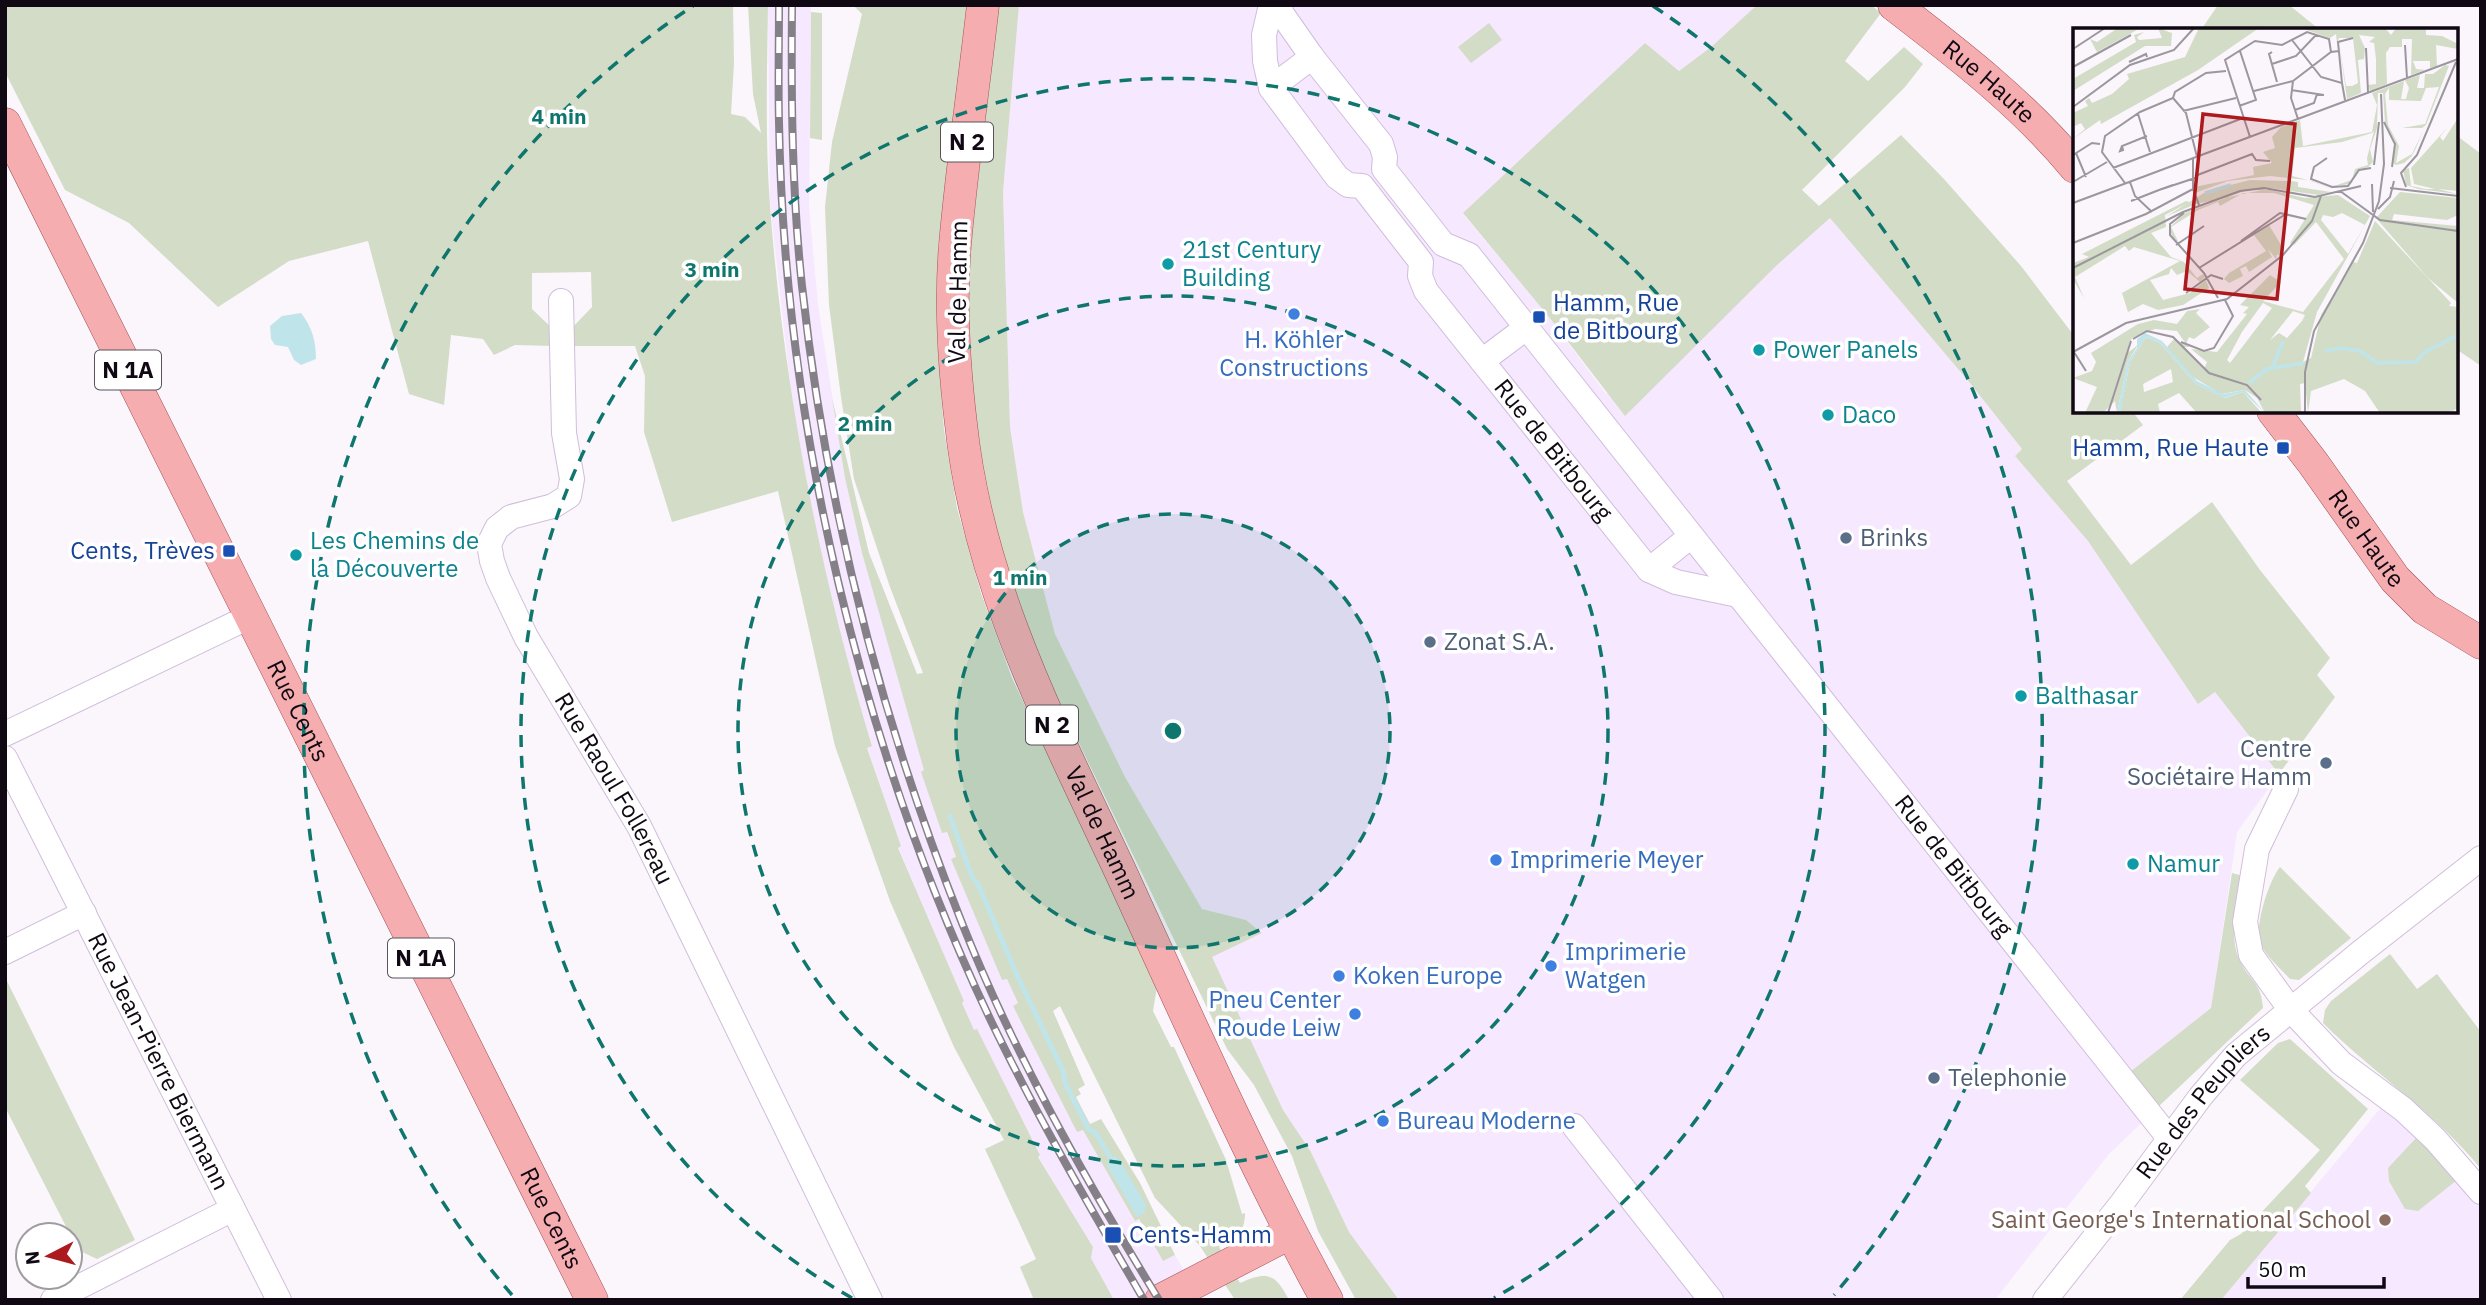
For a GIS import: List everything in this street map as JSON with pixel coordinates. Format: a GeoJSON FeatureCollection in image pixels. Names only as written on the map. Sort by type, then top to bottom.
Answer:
{"type":"FeatureCollection","features":[{"type":"Feature","properties":{"kind":"main road","name":"Val de Hamm"},"geometry":{"type":"LineString","coordinates":[[983,5],[954,248],[953,336],[961,427],[977,515],[996,587],[1028,671],[1151,939],[1290,1233],[1327,1300]]}},
{"type":"Feature","properties":{"kind":"main road","name":"Rue Haute"},"geometry":{"type":"LineString","coordinates":[[1894,5],[2007,97],[2073,165]]}},
{"type":"Feature","properties":{"kind":"main road","name":"Rue Cents"},"geometry":{"type":"LineString","coordinates":[[5,124],[592,1300]]}},
{"type":"Feature","properties":{"kind":"main road","name":"Rue Haute"},"geometry":{"type":"LineString","coordinates":[[2275,413],[2395,579],[2425,609],[2481,643]]}},
{"type":"Feature","properties":{"kind":"main road"},"geometry":{"type":"LineString","coordinates":[[1161,1300],[1290,1233]]}},
{"type":"Feature","properties":{"kind":"street","name":"Rue de Bitbourg"},"geometry":{"type":"LineString","coordinates":[[1271,5],[1264,35],[1265,61],[1271,88],[1337,177],[1349,185],[1362,186],[1421,262],[1420,276],[1426,291],[1482,362],[1649,570],[1676,582],[1738,595]]}},
{"type":"Feature","properties":{"kind":"street","name":"Rue de Bitbourg"},"geometry":{"type":"LineString","coordinates":[[1279,5],[1282,14],[1312,57],[1381,144],[1385,157],[1384,169],[1443,244],[1469,255],[2169,1138]]}},
{"type":"Feature","properties":{"kind":"street"},"geometry":{"type":"LineString","coordinates":[[1271,88],[1312,57]]}},
{"type":"Feature","properties":{"kind":"street"},"geometry":{"type":"LineString","coordinates":[[1362,186],[1384,169]]}},
{"type":"Feature","properties":{"kind":"street"},"geometry":{"type":"LineString","coordinates":[[1392,225],[1414,207]]}},
{"type":"Feature","properties":{"kind":"street"},"geometry":{"type":"LineString","coordinates":[[1421,262],[1443,244]]}},
{"type":"Feature","properties":{"kind":"street","name":"Rue Raoul Follereau"},"geometry":{"type":"LineString","coordinates":[[561,301],[564,433],[572,479],[569,496],[553,506],[511,517],[497,528],[489,544],[492,561],[526,637],[639,826],[870,1300]]}},
{"type":"Feature","properties":{"kind":"street","name":"Rue de Bitbourg"},"geometry":{"type":"LineString","coordinates":[[1482,362],[1526,328]]}},
{"type":"Feature","properties":{"kind":"street"},"geometry":{"type":"LineString","coordinates":[[1649,570],[1691,536]]}},
{"type":"Feature","properties":{"kind":"street"},"geometry":{"type":"LineString","coordinates":[[5,734],[251,617]]}},
{"type":"Feature","properties":{"kind":"street","name":"Rue Jean-Pierre Biermann"},"geometry":{"type":"LineString","coordinates":[[5,758],[279,1300]]}},
{"type":"Feature","properties":{"kind":"street"},"geometry":{"type":"LineString","coordinates":[[2286,789],[2256,849],[2245,922],[2250,955],[2290,1009]]}},
{"type":"Feature","properties":{"kind":"street","name":"Rue des Peupliers"},"geometry":{"type":"LineString","coordinates":[[2045,1300],[2236,1055],[2460,872],[2481,858]]}},
{"type":"Feature","properties":{"kind":"street","name":"Rue Jean-Pierre Biermann"},"geometry":{"type":"LineString","coordinates":[[5,952],[84,913]]}},
{"type":"Feature","properties":{"kind":"street","name":"Rue des Peupliers"},"geometry":{"type":"LineString","coordinates":[[2290,1009],[2341,1063],[2403,1109],[2435,1139],[2481,1192]]}},
{"type":"Feature","properties":{"kind":"street"},"geometry":{"type":"LineString","coordinates":[[1574,1126],[1711,1300]]}},
{"type":"Feature","properties":{"kind":"street","name":"Rue Jean-Pierre Biermann"},"geometry":{"type":"LineString","coordinates":[[53,1300],[233,1209]]}},
{"type":"Feature","properties":{"kind":"shaded area"},"geometry":{"type":"Polygon","coordinates":[[[768,5],[811,5],[809,207],[818,305],[845,478],[862,553],[925,771],[922,772],[942,832],[946,831],[956,857],[952,859],[1002,980],[1007,978],[1018,1003],[1014,1006],[1077,1132],[1083,1129],[1135,1221],[1138,1219],[1163,1261],[1175,1255],[1201,1300],[1114,1300],[1091,1258],[1093,1247],[1038,1156],[1040,1154],[977,1030],[974,1030],[898,847],[901,846],[867,747],[872,745],[849,668],[814,524],[792,401],[770,203],[768,5]]]}},
{"type":"Feature","properties":{"kind":"shaded area"},"geometry":{"type":"Polygon","coordinates":[[[1019,5],[1757,5],[1711,47],[1679,71],[1645,43],[1463,214],[1549,317],[1606,394],[1776,266],[1830,218],[1970,383],[2022,449],[2015,456],[2088,541],[2198,704],[2215,692],[2279,774],[2237,832],[2211,1008],[2130,1072],[2158,1107],[2108,1155],[1995,1300],[1399,1300],[1349,1232],[1311,1152],[1283,1110],[1211,957],[1262,932],[1246,920],[1202,909],[1125,777],[1055,634],[1023,512],[1010,427],[1003,192],[1019,5]]]}},
{"type":"Feature","properties":{"kind":"shaded area","name":"Saint George's International School"},"geometry":{"type":"Polygon","coordinates":[[[2389,1098],[2481,1192],[2481,1300],[2221,1300],[2389,1098]]]}},
{"type":"Feature","properties":{"kind":"green space"},"geometry":{"type":"Polygon","coordinates":[[[5,5],[733,5],[731,114],[745,117],[761,133],[753,94],[748,5],[768,5],[768,181],[784,343],[806,479],[836,613],[872,746],[867,748],[901,846],[898,848],[974,1030],[977,1029],[1040,1155],[1038,1157],[1093,1247],[1091,1258],[1114,1300],[1034,1300],[1020,1267],[1036,1259],[985,1149],[1004,1140],[954,1047],[890,901],[835,746],[778,491],[672,522],[644,432],[645,376],[635,346],[571,346],[570,330],[592,307],[591,272],[532,273],[532,309],[555,331],[555,346],[515,345],[494,355],[483,339],[451,335],[444,405],[409,394],[368,241],[289,261],[218,307],[129,223],[65,190],[5,72],[5,5]]]}},
{"type":"Feature","properties":{"kind":"green space"},"geometry":{"type":"Polygon","coordinates":[[[853,5],[967,5],[938,248],[937,336],[944,430],[957,508],[981,593],[1012,678],[1157,987],[1153,1011],[1171,1047],[1174,1047],[1226,1160],[1242,1214],[1245,1213],[1241,1230],[1219,1247],[1240,1283],[1257,1277],[1269,1277],[1279,1284],[1289,1300],[1235,1300],[1200,1246],[1155,1198],[1060,1006],[1053,1011],[1085,1085],[1078,1089],[1081,1094],[1076,1097],[1090,1124],[1101,1119],[1140,1183],[1175,1255],[1163,1261],[1139,1219],[1135,1221],[1083,1130],[1077,1132],[1013,1006],[1018,1003],[1007,979],[1002,980],[951,859],[956,857],[947,832],[942,833],[921,772],[924,770],[862,553],[845,478],[832,398],[869,553],[917,674],[923,673],[890,587],[854,479],[829,305],[825,207],[832,142],[862,14],[853,5]]]}},
{"type":"Feature","properties":{"kind":"green space"},"geometry":{"type":"Polygon","coordinates":[[[999,5],[1019,5],[1003,192],[1010,427],[1023,512],[1055,634],[1125,777],[1202,909],[1246,920],[1262,933],[1212,957],[1283,1110],[1311,1152],[1349,1232],[1399,1300],[1356,1300],[1318,1231],[1292,1156],[1254,1085],[1227,1049],[1032,646],[1016,598],[990,500],[974,400],[970,350],[971,249],[999,5]]]}},
{"type":"Feature","properties":{"kind":"green space"},"geometry":{"type":"Polygon","coordinates":[[[1757,5],[1871,5],[1881,13],[1845,61],[1868,81],[1904,47],[1923,64],[1905,87],[1802,190],[1819,206],[1901,135],[2021,266],[2073,334],[2073,413],[2134,413],[2143,425],[2067,481],[2131,565],[2212,502],[2260,570],[2330,658],[2317,675],[2335,697],[2279,774],[2215,692],[2198,704],[2088,541],[2015,456],[2022,449],[1970,383],[1830,218],[1776,266],[1625,416],[1549,317],[1463,213],[1645,43],[1679,71],[1711,47],[1757,5]]]}},
{"type":"Feature","properties":{"kind":"green space"},"geometry":{"type":"Polygon","coordinates":[[[2218,5],[2289,5],[2318,28],[2202,28],[2218,5]]]}},
{"type":"Feature","properties":{"kind":"green space"},"geometry":{"type":"Polygon","coordinates":[[[811,12],[822,13],[822,140],[810,138],[811,12]]]}},
{"type":"Feature","properties":{"kind":"green space"},"geometry":{"type":"Polygon","coordinates":[[[1489,23],[1502,40],[1471,63],[1458,47],[1489,23]]]}},
{"type":"Feature","properties":{"kind":"green space"},"geometry":{"type":"Polygon","coordinates":[[[2458,137],[2481,154],[2481,366],[2458,350],[2458,137]]]}},
{"type":"Feature","properties":{"kind":"green space"},"geometry":{"type":"Polygon","coordinates":[[[2280,867],[2351,938],[2299,980],[2290,979],[2274,963],[2259,938],[2263,905],[2280,867]]]}},
{"type":"Feature","properties":{"kind":"green space"},"geometry":{"type":"Polygon","coordinates":[[[2232,873],[2243,876],[2235,918],[2236,949],[2239,959],[2260,992],[2263,1008],[2158,1107],[2130,1072],[2211,1008],[2232,873]]]}},
{"type":"Feature","properties":{"kind":"green space"},"geometry":{"type":"Polygon","coordinates":[[[2390,954],[2417,989],[2437,974],[2481,1032],[2481,1169],[2444,1129],[2323,1023],[2325,1010],[2331,1001],[2390,954]]]}},
{"type":"Feature","properties":{"kind":"green space"},"geometry":{"type":"Polygon","coordinates":[[[5,977],[135,1240],[97,1259],[84,1253],[84,1221],[63,1221],[5,1107],[5,977]]]}},
{"type":"Feature","properties":{"kind":"green space"},"geometry":{"type":"Polygon","coordinates":[[[2290,1039],[2368,1109],[2305,1186],[2311,1193],[2221,1300],[2180,1300],[2230,1240],[2241,1234],[2320,1150],[2240,1080],[2278,1043],[2290,1039]]]}},
{"type":"Feature","properties":{"kind":"green space"},"geometry":{"type":"Polygon","coordinates":[[[2417,1137],[2457,1180],[2418,1211],[2405,1209],[2389,1181],[2388,1168],[2417,1137]]]}},
{"type":"Feature","properties":{"kind":"water"},"geometry":{"type":"Polygon","coordinates":[[[301,313],[313,334],[316,359],[301,365],[294,360],[288,347],[275,345],[271,339],[270,326],[282,316],[301,313]]]}},
{"type":"Feature","properties":{"kind":"water"},"geometry":{"type":"Polygon","coordinates":[[[1115,1156],[1146,1205],[1144,1213],[1137,1217],[1107,1166],[1110,1157],[1115,1156]]]}},
{"type":"Feature","properties":{"kind":"waterway"},"geometry":{"type":"LineString","coordinates":[[950,816],[972,877],[978,884],[1016,973],[1064,1073],[1065,1083],[1089,1130],[1095,1132],[1110,1157]]}},
{"type":"Feature","properties":{"kind":"railway"},"geometry":{"type":"LineString","coordinates":[[779,5],[779,122],[784,236],[796,352],[814,468],[839,584],[869,698],[905,810],[946,919],[992,1023],[1046,1128],[1144,1300]]}},
{"type":"Feature","properties":{"kind":"railway"},"geometry":{"type":"LineString","coordinates":[[792,5],[794,181],[812,368],[842,530],[882,689],[933,846],[982,972],[1052,1115],[1159,1300]]}},
{"type":"Feature","properties":{"kind":"place","name":"21st Century Building"},"geometry":{"type":"Point","coordinates":[1168,264]}},
{"type":"Feature","properties":{"kind":"place","name":"H. Köhler Constructions"},"geometry":{"type":"Point","coordinates":[1294,314]}},
{"type":"Feature","properties":{"kind":"place","name":"Hamm, Rue de Bitbourg"},"geometry":{"type":"Point","coordinates":[1539,317]}},
{"type":"Feature","properties":{"kind":"place","name":"Power Panels"},"geometry":{"type":"Point","coordinates":[1759,350]}},
{"type":"Feature","properties":{"kind":"place","name":"Daco"},"geometry":{"type":"Point","coordinates":[1828,415]}},
{"type":"Feature","properties":{"kind":"place","name":"Hamm, Rue Haute"},"geometry":{"type":"Point","coordinates":[2283,448]}},
{"type":"Feature","properties":{"kind":"place","name":"Brinks"},"geometry":{"type":"Point","coordinates":[1846,538]}},
{"type":"Feature","properties":{"kind":"place","name":"Cents, Trèves"},"geometry":{"type":"Point","coordinates":[229,551]}},
{"type":"Feature","properties":{"kind":"place","name":"Les Chemins de la Découverte"},"geometry":{"type":"Point","coordinates":[296,555]}},
{"type":"Feature","properties":{"kind":"place","name":"Zonat S.A."},"geometry":{"type":"Point","coordinates":[1430,642]}},
{"type":"Feature","properties":{"kind":"place","name":"Balthasar"},"geometry":{"type":"Point","coordinates":[2021,696]}},
{"type":"Feature","properties":{"kind":"place","name":"Centre Sociétaire Hamm"},"geometry":{"type":"Point","coordinates":[2326,763]}},
{"type":"Feature","properties":{"kind":"place","name":"Imprimerie Meyer"},"geometry":{"type":"Point","coordinates":[1496,860]}},
{"type":"Feature","properties":{"kind":"place","name":"Namur"},"geometry":{"type":"Point","coordinates":[2133,864]}},
{"type":"Feature","properties":{"kind":"place","name":"Imprimerie Watgen"},"geometry":{"type":"Point","coordinates":[1551,966]}},
{"type":"Feature","properties":{"kind":"place","name":"Koken Europe"},"geometry":{"type":"Point","coordinates":[1339,976]}},
{"type":"Feature","properties":{"kind":"place","name":"Pneu Center Roude Leiw"},"geometry":{"type":"Point","coordinates":[1355,1014]}},
{"type":"Feature","properties":{"kind":"place","name":"Telephonie"},"geometry":{"type":"Point","coordinates":[1934,1078]}},
{"type":"Feature","properties":{"kind":"place","name":"Bureau Moderne"},"geometry":{"type":"Point","coordinates":[1383,1121]}},
{"type":"Feature","properties":{"kind":"place","name":"Saint George's International School"},"geometry":{"type":"Point","coordinates":[2385,1220]}},
{"type":"Feature","properties":{"kind":"place","name":"Cents-Hamm"},"geometry":{"type":"Point","coordinates":[1113,1235]}}]}
